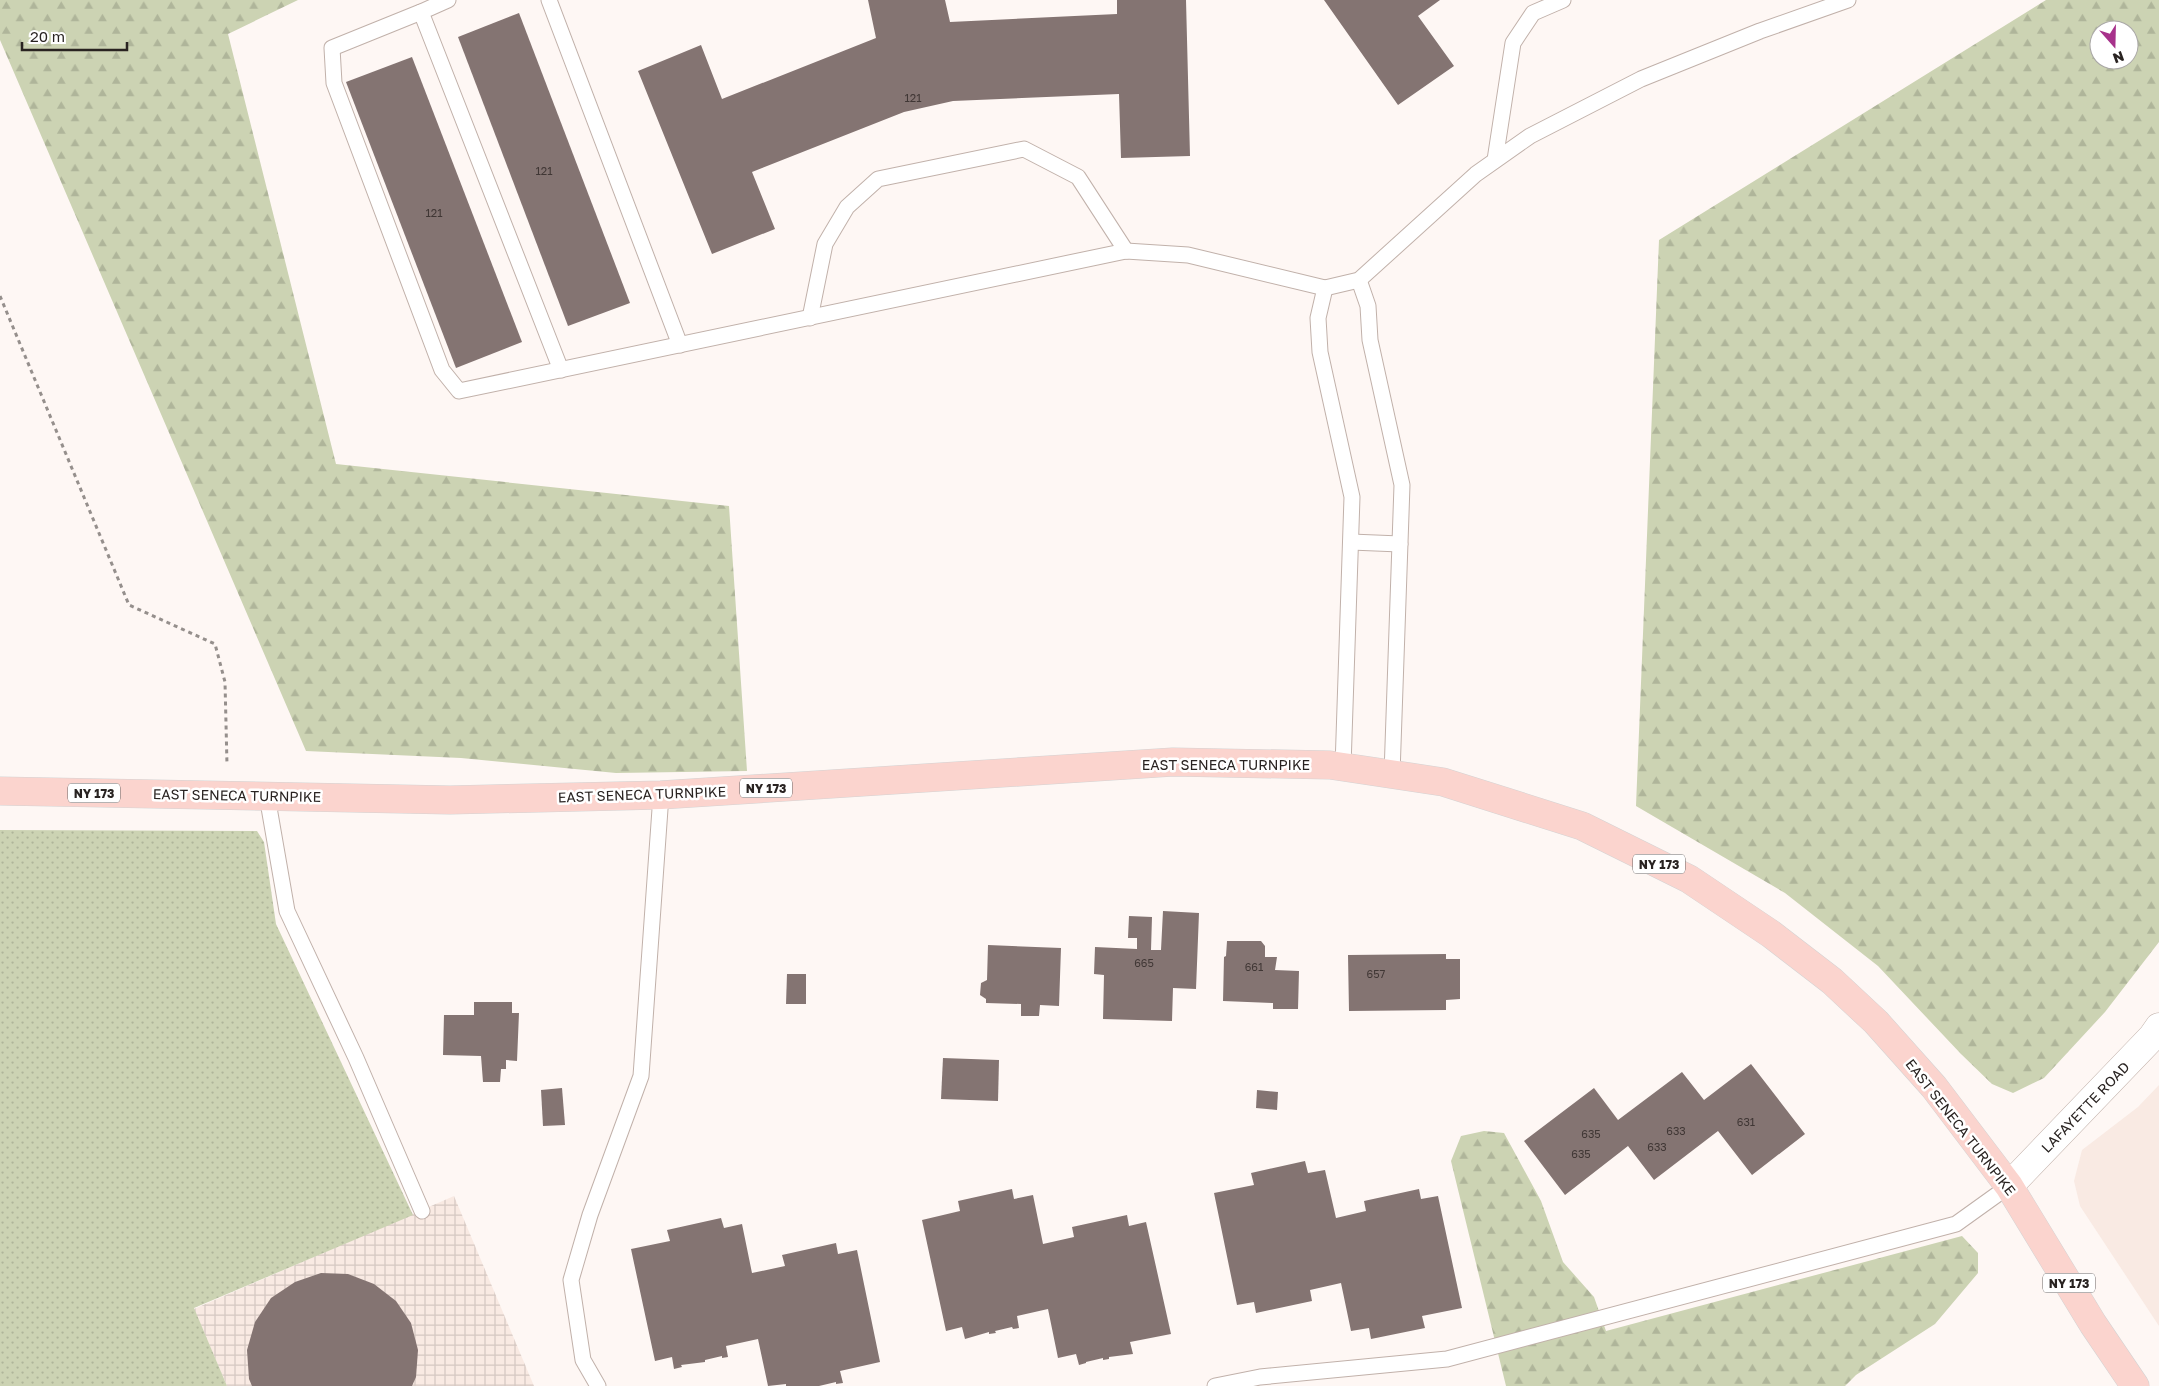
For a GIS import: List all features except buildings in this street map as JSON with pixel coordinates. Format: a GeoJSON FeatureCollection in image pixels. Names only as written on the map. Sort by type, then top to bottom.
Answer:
{"type":"FeatureCollection","features":[{"type":"Feature","properties":{"kind":"main road","name":"EAST SENECA TURNPIKE"},"geometry":{"type":"LineString","coordinates":[[0,791],[450,800],[661,795],[1173,762],[1330,764],[1443,782],[1582,826],[1689,880],[1771,934],[1832,981],[1876,1022],[1934,1088],[2009,1186],[2093,1324],[2135,1386]]}},
{"type":"Feature","properties":{"kind":"street","name":"LAFAYETTE ROAD"},"geometry":{"type":"LineString","coordinates":[[2009,1186],[2159,1027]]}},
{"type":"Feature","properties":{"kind":"lane"},"geometry":{"type":"LineString","coordinates":[[448,0],[332,48],[334,83],[442,370],[459,392],[1126,251],[1188,255],[1326,288],[1359,280],[1476,174],[1530,136],[1641,79],[1760,31],[1848,0]]}},
{"type":"Feature","properties":{"kind":"lane"},"geometry":{"type":"LineString","coordinates":[[549,0],[680,345]]}},
{"type":"Feature","properties":{"kind":"lane"},"geometry":{"type":"LineString","coordinates":[[1495,160],[1513,43],[1533,13],[1563,0]]}},
{"type":"Feature","properties":{"kind":"lane"},"geometry":{"type":"LineString","coordinates":[[421,12],[561,370]]}},
{"type":"Feature","properties":{"kind":"lane"},"geometry":{"type":"LineString","coordinates":[[810,318],[825,244],[847,207],[878,179],[1024,149],[1078,177],[1126,251]]}},
{"type":"Feature","properties":{"kind":"lane"},"geometry":{"type":"LineString","coordinates":[[1359,280],[1368,306],[1370,340],[1402,485],[1392,774]]}},
{"type":"Feature","properties":{"kind":"lane"},"geometry":{"type":"LineString","coordinates":[[1326,288],[1318,318],[1320,352],[1352,496],[1343,767]]}},
{"type":"Feature","properties":{"kind":"lane"},"geometry":{"type":"LineString","coordinates":[[1351,542],[1400,544]]}},
{"type":"Feature","properties":{"kind":"lane"},"geometry":{"type":"LineString","coordinates":[[598,1386],[582,1360],[571,1280],[590,1215],[641,1076],[661,795]]}},
{"type":"Feature","properties":{"kind":"lane"},"geometry":{"type":"LineString","coordinates":[[267,796],[287,911],[356,1058],[422,1211]]}},
{"type":"Feature","properties":{"kind":"lane"},"geometry":{"type":"LineString","coordinates":[[1215,1386],[1260,1377],[1447,1360],[1956,1224],[2009,1186]]}},
{"type":"Feature","properties":{"kind":"path"},"geometry":{"type":"LineString","coordinates":[[0,296],[129,605],[215,644],[225,682],[228,796]]}},
{"type":"Feature","properties":{"kind":"shaded area"},"geometry":{"type":"Polygon","coordinates":[[[2159,1085],[2159,1326],[2080,1206],[2074,1181],[2082,1150],[2138,1107],[2159,1085]]]}},
{"type":"Feature","properties":{"kind":"shaded area"},"geometry":{"type":"Polygon","coordinates":[[[454,1196],[534,1386],[227,1386],[194,1309],[454,1196]]]}},
{"type":"Feature","properties":{"kind":"green space"},"geometry":{"type":"Polygon","coordinates":[[[0,0],[298,0],[228,34],[336,464],[729,506],[747,771],[616,773],[461,758],[306,751],[0,40],[0,0]]]}},
{"type":"Feature","properties":{"kind":"green space"},"geometry":{"type":"Polygon","coordinates":[[[2046,0],[2159,0],[2159,942],[2105,1012],[2044,1078],[2013,1093],[1992,1084],[1878,966],[1785,893],[1636,806],[1659,240],[2046,0]]]}},
{"type":"Feature","properties":{"kind":"green space"},"geometry":{"type":"Polygon","coordinates":[[[0,830],[257,831],[264,842],[276,924],[413,1215],[194,1308],[227,1386],[0,1386],[0,830]]]}},
{"type":"Feature","properties":{"kind":"green space"},"geometry":{"type":"Polygon","coordinates":[[[1484,1131],[1504,1133],[1541,1201],[1563,1262],[1594,1297],[1606,1331],[1962,1236],[1978,1253],[1978,1273],[1935,1324],[1856,1375],[1845,1386],[1506,1386],[1451,1161],[1461,1136],[1484,1131]]]}}]}
